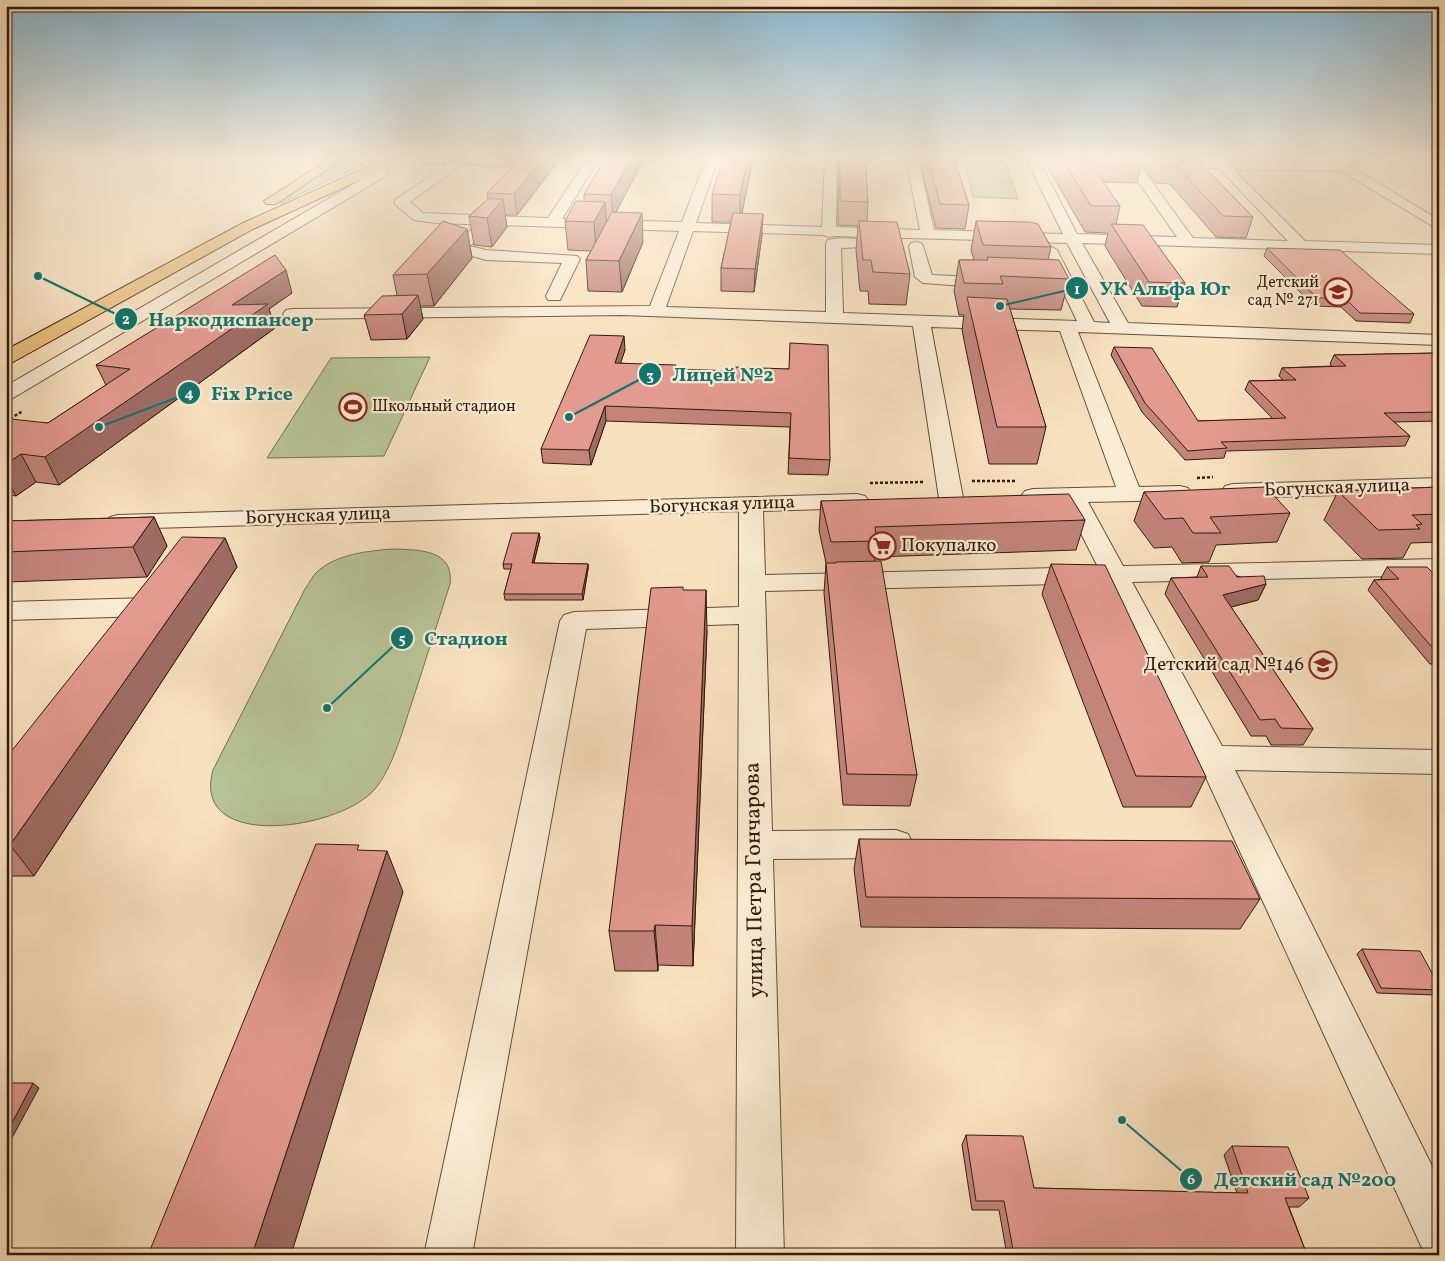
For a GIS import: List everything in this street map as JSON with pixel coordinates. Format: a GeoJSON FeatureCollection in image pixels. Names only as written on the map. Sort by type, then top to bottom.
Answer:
{"type":"FeatureCollection","features":[{"type":"Feature","properties":{"kind":"highway"},"geometry":{"type":"LineString","coordinates":[[6,348],[244,218]]}},
{"type":"Feature","properties":{"kind":"highway"},"geometry":{"type":"LineString","coordinates":[[6,358],[264,219]]}},
{"type":"Feature","properties":{"kind":"street"},"geometry":{"type":"LineString","coordinates":[[6,394],[305,218]]}},
{"type":"Feature","properties":{"kind":"street"},"geometry":{"type":"LineString","coordinates":[[482,218],[460,248],[486,255],[572,259],[554,296]]}},
{"type":"Feature","properties":{"kind":"street"},"geometry":{"type":"LineString","coordinates":[[501,218],[552,223],[829,232],[940,243],[1032,245],[1044,248],[1052,253],[1068,285],[1130,494]]}},
{"type":"Feature","properties":{"kind":"street"},"geometry":{"type":"LineString","coordinates":[[552,223],[555,218]]}},
{"type":"Feature","properties":{"kind":"street"},"geometry":{"type":"LineString","coordinates":[[656,312],[691,218]]}},
{"type":"Feature","properties":{"kind":"street"},"geometry":{"type":"LineString","coordinates":[[829,218],[829,232]]}},
{"type":"Feature","properties":{"kind":"street"},"geometry":{"type":"LineString","coordinates":[[919,218],[923,277],[929,280],[1008,283]]}},
{"type":"Feature","properties":{"kind":"street"},"geometry":{"type":"LineString","coordinates":[[1062,218],[1122,328]]}},
{"type":"Feature","properties":{"kind":"street"},"geometry":{"type":"LineString","coordinates":[[1171,218],[1188,242]]}},
{"type":"Feature","properties":{"kind":"street"},"geometry":{"type":"LineString","coordinates":[[1274,218],[1301,246]]}},
{"type":"Feature","properties":{"kind":"street"},"geometry":{"type":"LineString","coordinates":[[1427,218],[1439,226]]}},
{"type":"Feature","properties":{"kind":"street"},"geometry":{"type":"LineString","coordinates":[[264,219],[298,222]]}},
{"type":"Feature","properties":{"kind":"street"},"geometry":{"type":"LineString","coordinates":[[835,312],[832,243],[1072,238],[1439,250]]}},
{"type":"Feature","properties":{"kind":"street"},"geometry":{"type":"LineString","coordinates":[[1048,285],[1068,285]]}},
{"type":"Feature","properties":{"kind":"street"},"geometry":{"type":"LineString","coordinates":[[292,314],[622,310],[656,312],[835,312],[1080,323],[1122,328],[1439,340]]}},
{"type":"Feature","properties":{"kind":"street"},"geometry":{"type":"LineString","coordinates":[[835,312],[921,321],[1080,323]]}},
{"type":"Feature","properties":{"kind":"street"},"geometry":{"type":"LineString","coordinates":[[921,321],[950,498]]}},
{"type":"Feature","properties":{"kind":"street","name":"Богунская улица"},"geometry":{"type":"LineString","coordinates":[[1007,497],[1439,485]]}},
{"type":"Feature","properties":{"kind":"street"},"geometry":{"type":"LineString","coordinates":[[1073,496],[1213,758],[1238,841],[1439,1231]]}},
{"type":"Feature","properties":{"kind":"street","name":"Богунская улица"},"geometry":{"type":"LineString","coordinates":[[96,523],[874,500]]}},
{"type":"Feature","properties":{"kind":"street","name":"улица Петра Гончарова"},"geometry":{"type":"LineString","coordinates":[[751,505],[760,1255]]}},
{"type":"Feature","properties":{"kind":"street"},"geometry":{"type":"LineString","coordinates":[[199,541],[216,519]]}},
{"type":"Feature","properties":{"kind":"street"},"geometry":{"type":"LineString","coordinates":[[448,1255],[574,621],[752,599],[1116,575],[1439,567]]}},
{"type":"Feature","properties":{"kind":"street"},"geometry":{"type":"LineString","coordinates":[[6,611],[157,596],[130,630]]}},
{"type":"Feature","properties":{"kind":"street"},"geometry":{"type":"LineString","coordinates":[[1213,758],[1439,762]]}},
{"type":"Feature","properties":{"kind":"street"},"geometry":{"type":"LineString","coordinates":[[755,845],[924,844]]}},
{"type":"Feature","properties":{"kind":"green space","name":"Школьный стадион"},"geometry":{"type":"Polygon","coordinates":[[[430,357],[384,456],[267,458],[331,358],[430,357]]]}},
{"type":"Feature","properties":{"kind":"green space"},"geometry":{"type":"Polygon","coordinates":[[[393,549],[424,551],[441,558],[450,572],[450,584],[398,745],[381,781],[374,790],[356,804],[331,815],[302,823],[272,826],[245,823],[224,813],[212,796],[213,770],[305,589],[316,573],[333,562],[363,552],[393,549]]]}},
{"type":"Feature","properties":{"kind":"building"},"geometry":{"type":"Polygon","coordinates":[[[567,218],[596,218],[594,222],[565,221],[567,218]]]}},
{"type":"Feature","properties":{"kind":"building"},"geometry":{"type":"Polygon","coordinates":[[[609,218],[640,218],[619,261],[586,260],[609,218]]]}},
{"type":"Feature","properties":{"kind":"building"},"geometry":{"type":"Polygon","coordinates":[[[732,218],[762,218],[755,269],[721,268],[732,218]]]}},
{"type":"Feature","properties":{"kind":"building"},"geometry":{"type":"Polygon","coordinates":[[[443,221],[467,229],[427,274],[393,275],[443,221]]]}},
{"type":"Feature","properties":{"kind":"building"},"geometry":{"type":"Polygon","coordinates":[[[859,221],[897,222],[910,274],[873,272],[871,260],[863,260],[859,221]]]}},
{"type":"Feature","properties":{"kind":"building"},"geometry":{"type":"Polygon","coordinates":[[[976,221],[1030,222],[1038,224],[1051,247],[983,245],[976,221]]]}},
{"type":"Feature","properties":{"kind":"building"},"geometry":{"type":"Polygon","coordinates":[[[1111,224],[1143,225],[1185,283],[1149,282],[1111,224]]]}},
{"type":"Feature","properties":{"kind":"building"},"geometry":{"type":"Polygon","coordinates":[[[1267,248],[1340,250],[1414,314],[1360,313],[1345,298],[1317,298],[1267,248]]]}},
{"type":"Feature","properties":{"kind":"building"},"geometry":{"type":"Polygon","coordinates":[[[275,255],[286,270],[232,305],[268,304],[45,457],[21,454],[6,464],[6,421],[11,419],[48,423],[130,369],[96,365],[275,255]]]}},
{"type":"Feature","properties":{"kind":"building"},"geometry":{"type":"Polygon","coordinates":[[[987,257],[1059,260],[1069,279],[1000,276],[1003,284],[964,283],[959,260],[988,260],[987,257]]]}},
{"type":"Feature","properties":{"kind":"building"},"geometry":{"type":"Polygon","coordinates":[[[418,295],[402,314],[364,315],[382,296],[418,295]]]}},
{"type":"Feature","properties":{"kind":"building"},"geometry":{"type":"Polygon","coordinates":[[[967,297],[1007,299],[1046,427],[997,427],[967,297]]]}},
{"type":"Feature","properties":{"kind":"building"},"geometry":{"type":"Polygon","coordinates":[[[590,335],[624,336],[615,363],[676,365],[675,369],[732,371],[733,367],[789,369],[790,343],[828,345],[830,460],[789,458],[791,413],[605,406],[589,450],[541,449],[590,335]]]}},
{"type":"Feature","properties":{"kind":"building"},"geometry":{"type":"Polygon","coordinates":[[[1114,347],[1152,348],[1198,421],[1286,418],[1249,381],[1296,380],[1282,368],[1346,366],[1334,355],[1439,353],[1439,412],[1384,413],[1410,436],[1221,442],[1227,448],[1188,451],[1145,403],[1114,347]]]}},
{"type":"Feature","properties":{"kind":"building"},"geometry":{"type":"Polygon","coordinates":[[[1266,487],[1290,513],[1210,517],[1221,533],[1193,533],[1183,518],[1164,519],[1144,492],[1266,487]]]}},
{"type":"Feature","properties":{"kind":"building"},"geometry":{"type":"Polygon","coordinates":[[[1439,487],[1439,514],[1412,515],[1422,524],[1416,525],[1420,529],[1378,530],[1338,491],[1439,487]]]}},
{"type":"Feature","properties":{"kind":"building"},"geometry":{"type":"Polygon","coordinates":[[[1069,494],[1085,520],[875,527],[877,541],[831,542],[821,501],[1069,494]]]}},
{"type":"Feature","properties":{"kind":"building"},"geometry":{"type":"Polygon","coordinates":[[[154,517],[133,547],[6,552],[6,521],[154,517]]]}},
{"type":"Feature","properties":{"kind":"building"},"geometry":{"type":"Polygon","coordinates":[[[512,533],[539,533],[532,563],[588,564],[582,594],[504,594],[512,564],[503,564],[512,533]]]}},
{"type":"Feature","properties":{"kind":"building"},"geometry":{"type":"Polygon","coordinates":[[[182,537],[225,538],[10,845],[6,845],[6,758],[182,537]]]}},
{"type":"Feature","properties":{"kind":"building"},"geometry":{"type":"Polygon","coordinates":[[[881,561],[917,775],[847,774],[826,563],[881,561]]]}},
{"type":"Feature","properties":{"kind":"building"},"geometry":{"type":"Polygon","coordinates":[[[1051,564],[1105,565],[1206,777],[1136,776],[1051,564]]]}},
{"type":"Feature","properties":{"kind":"building"},"geometry":{"type":"Polygon","coordinates":[[[1201,566],[1229,566],[1237,577],[1264,576],[1266,584],[1223,595],[1313,729],[1281,728],[1275,719],[1260,720],[1171,578],[1208,577],[1201,566]]]}},
{"type":"Feature","properties":{"kind":"building"},"geometry":{"type":"Polygon","coordinates":[[[1387,567],[1427,567],[1439,579],[1439,653],[1374,580],[1399,579],[1387,567]]]}},
{"type":"Feature","properties":{"kind":"building"},"geometry":{"type":"Polygon","coordinates":[[[683,587],[683,590],[706,590],[692,926],[655,925],[654,931],[609,931],[651,588],[683,587]]]}},
{"type":"Feature","properties":{"kind":"building"},"geometry":{"type":"Polygon","coordinates":[[[859,839],[1232,841],[1260,899],[866,897],[859,839]]]}},
{"type":"Feature","properties":{"kind":"building"},"geometry":{"type":"Polygon","coordinates":[[[316,844],[359,845],[357,850],[387,851],[252,1255],[148,1255],[316,844]]]}},
{"type":"Feature","properties":{"kind":"building"},"geometry":{"type":"Polygon","coordinates":[[[1362,949],[1420,951],[1439,986],[1439,990],[1381,988],[1362,949]]]}},
{"type":"Feature","properties":{"kind":"building"},"geometry":{"type":"Polygon","coordinates":[[[6,1083],[33,1083],[6,1134],[6,1083]]]}},
{"type":"Feature","properties":{"kind":"building"},"geometry":{"type":"Polygon","coordinates":[[[966,1135],[1023,1136],[1034,1188],[1248,1193],[1232,1146],[1288,1147],[1309,1198],[1285,1198],[1307,1255],[1014,1255],[1004,1201],[976,1201],[966,1135]]]}},
{"type":"Feature","properties":{"kind":"place","name":"Наркодиспансер"},"geometry":{"type":"Point","coordinates":[38,276]}},
{"type":"Feature","properties":{"kind":"place","name":"Детский сад № 271"},"geometry":{"type":"Point","coordinates":[1338,292]}},
{"type":"Feature","properties":{"kind":"place","name":"УК Альфа Юг"},"geometry":{"type":"Point","coordinates":[1000,306]}},
{"type":"Feature","properties":{"kind":"place","name":"Школьный стадион"},"geometry":{"type":"Point","coordinates":[353,407]}},
{"type":"Feature","properties":{"kind":"place","name":"Лицей №2"},"geometry":{"type":"Point","coordinates":[569,417]}},
{"type":"Feature","properties":{"kind":"place","name":"Fix Price"},"geometry":{"type":"Point","coordinates":[99,427]}},
{"type":"Feature","properties":{"kind":"place","name":"Покупалко"},"geometry":{"type":"Point","coordinates":[882,546]}},
{"type":"Feature","properties":{"kind":"place","name":"Детский сад №146"},"geometry":{"type":"Point","coordinates":[1323,665]}},
{"type":"Feature","properties":{"kind":"place","name":"Стадион"},"geometry":{"type":"Point","coordinates":[327,708]}},
{"type":"Feature","properties":{"kind":"place","name":"Детский сад №200"},"geometry":{"type":"Point","coordinates":[1122,1120]}}]}
